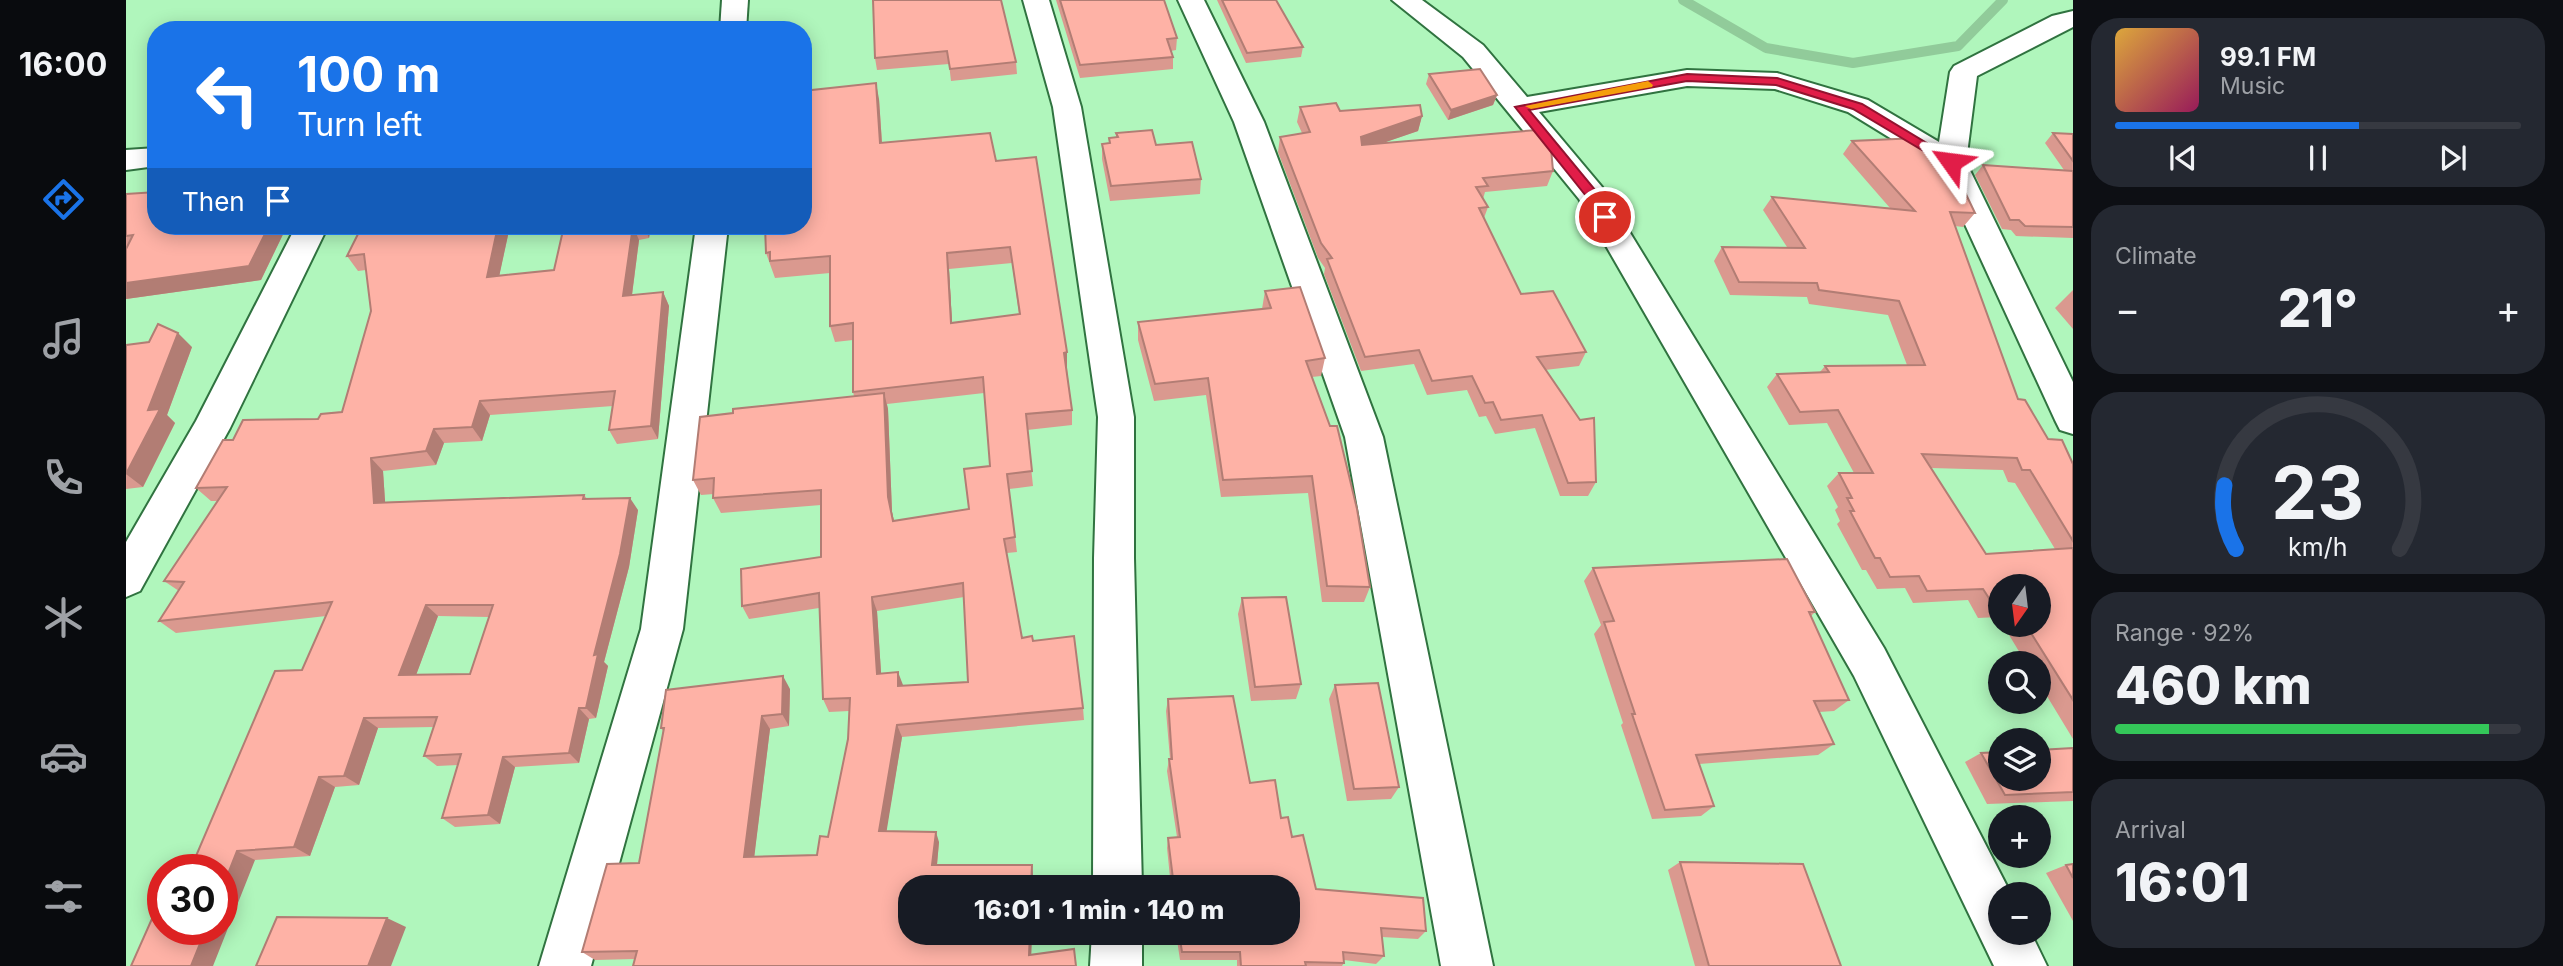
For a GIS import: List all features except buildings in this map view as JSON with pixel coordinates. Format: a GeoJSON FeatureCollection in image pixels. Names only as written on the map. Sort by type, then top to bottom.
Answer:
{"type":"FeatureCollection","features":[{"type":"Feature","properties":{"kind":"street"},"geometry":{"type":"LineString","coordinates":[[734,21],[735,0]]}},
{"type":"Feature","properties":{"kind":"street"},"geometry":{"type":"LineString","coordinates":[[1037,0],[1067,107],[1116,417],[1114,558],[1118,875]]}},
{"type":"Feature","properties":{"kind":"street"},"geometry":{"type":"LineString","coordinates":[[1191,0],[1249,122],[1364,437],[1467,966]]}},
{"type":"Feature","properties":{"kind":"street"},"geometry":{"type":"LineString","coordinates":[[1405,0],[1473,51],[1591,194],[1861,650],[1988,900]]}},
{"type":"Feature","properties":{"kind":"street"},"geometry":{"type":"LineString","coordinates":[[2069,26],[1964,72],[1951,162],[2073,420]]}},
{"type":"Feature","properties":{"kind":"street"},"geometry":{"type":"LineString","coordinates":[[1521,107],[1687,78],[1777,81],[1857,106],[1951,162]]}},
{"type":"Feature","properties":{"kind":"street"},"geometry":{"type":"LineString","coordinates":[[126,579],[211,428],[308,235]]}},
{"type":"Feature","properties":{"kind":"street"},"geometry":{"type":"LineString","coordinates":[[565,966],[662,629],[711,235]]}},
{"type":"Feature","properties":{"kind":"street"},"geometry":{"type":"LineString","coordinates":[[1116,966],[1117,945]]}},
{"type":"Feature","properties":{"kind":"street"},"geometry":{"type":"LineString","coordinates":[[2011,945],[2021,966]]}},
{"type":"Feature","properties":{"kind":"waterway"},"geometry":{"type":"LineString","coordinates":[[1683,0],[1766,48],[1853,63],[1958,46],[2003,0]]}},
{"type":"Feature","properties":{"kind":"slow traffic"},"geometry":{"type":"LineString","coordinates":[[1531,106],[1648,85]]}},
{"type":"Feature","properties":{"kind":"route"},"geometry":{"type":"LineString","coordinates":[[1605,217],[1591,194],[1521,107],[1687,78],[1777,81],[1857,106],[1951,162]]}}]}
